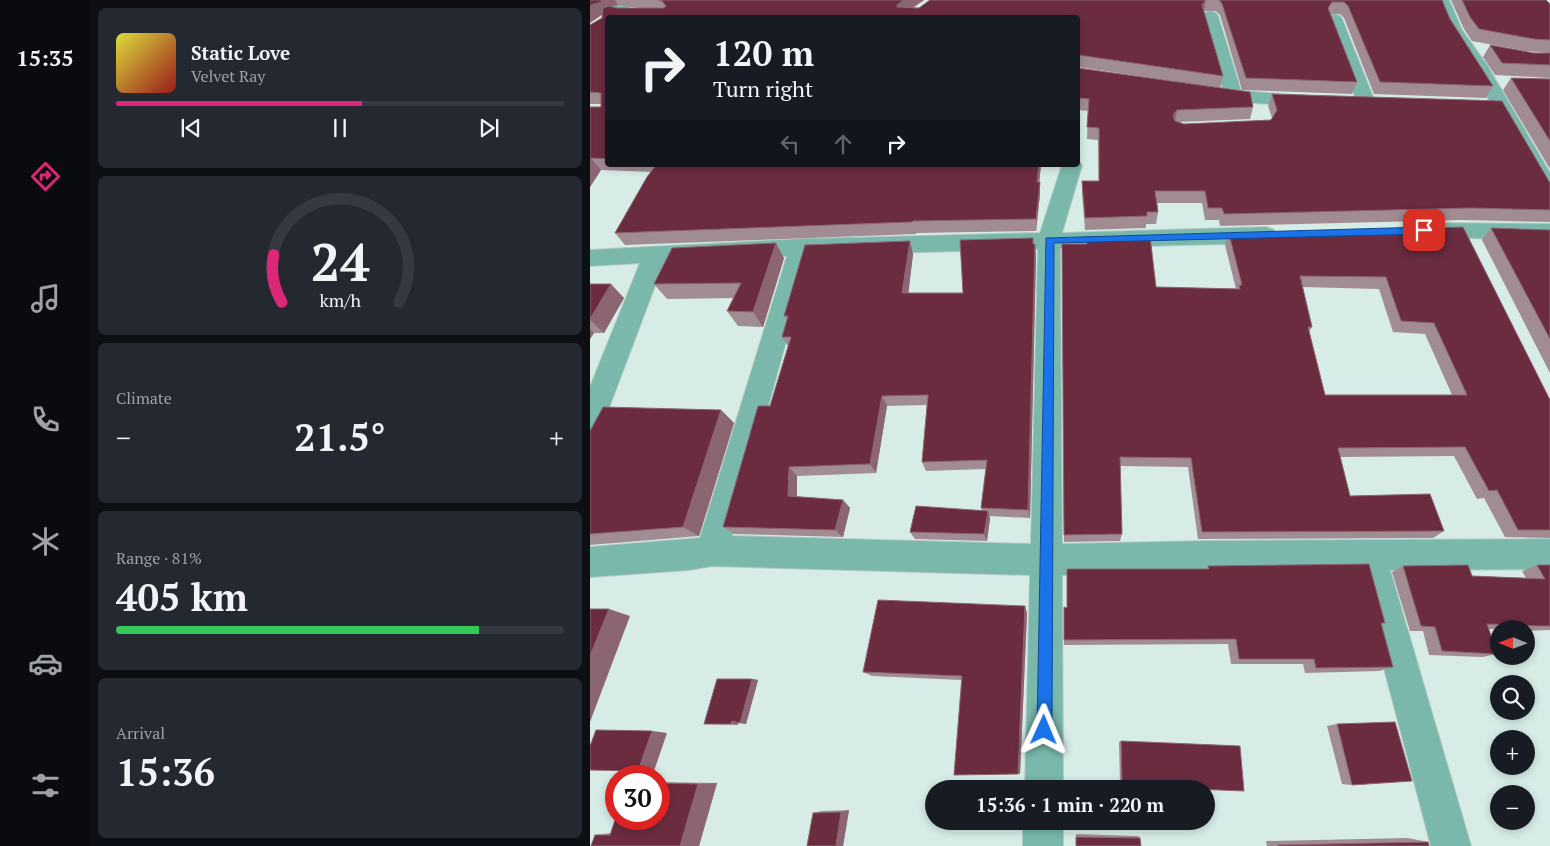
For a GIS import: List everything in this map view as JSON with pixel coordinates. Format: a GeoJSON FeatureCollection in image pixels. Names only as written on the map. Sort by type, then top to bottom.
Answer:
{"type":"FeatureCollection","features":[{"type":"Feature","properties":{"kind":"street"},"geometry":{"type":"LineString","coordinates":[[1441,0],[1454,30],[1497,83],[1502,106],[1550,191]]}},
{"type":"Feature","properties":{"kind":"street"},"geometry":{"type":"LineString","coordinates":[[1210,16],[1234,97]]}},
{"type":"Feature","properties":{"kind":"street"},"geometry":{"type":"LineString","coordinates":[[1334,18],[1367,102]]}},
{"type":"Feature","properties":{"kind":"street"},"geometry":{"type":"LineString","coordinates":[[1467,47],[1489,50]]}},
{"type":"Feature","properties":{"kind":"street"},"geometry":{"type":"LineString","coordinates":[[1200,93],[1234,97],[1258,107],[1325,101]]}},
{"type":"Feature","properties":{"kind":"street"},"geometry":{"type":"LineString","coordinates":[[1483,105],[1502,106]]}},
{"type":"Feature","properties":{"kind":"street"},"geometry":{"type":"LineString","coordinates":[[1044,780],[1050,240],[1071,167]]}},
{"type":"Feature","properties":{"kind":"street"},"geometry":{"type":"LineString","coordinates":[[1405,231],[1463,229],[1550,232]]}},
{"type":"Feature","properties":{"kind":"street"},"geometry":{"type":"LineString","coordinates":[[1463,229],[1476,255]]}},
{"type":"Feature","properties":{"kind":"street"},"geometry":{"type":"LineString","coordinates":[[590,258],[801,247],[1289,235]]}},
{"type":"Feature","properties":{"kind":"street"},"geometry":{"type":"LineString","coordinates":[[712,551],[801,247]]}},
{"type":"Feature","properties":{"kind":"street"},"geometry":{"type":"LineString","coordinates":[[590,421],[655,255]]}},
{"type":"Feature","properties":{"kind":"street"},"geometry":{"type":"LineString","coordinates":[[590,562],[689,555],[712,551],[1047,560],[1205,556],[1550,554]]}},
{"type":"Feature","properties":{"kind":"street"},"geometry":{"type":"LineString","coordinates":[[1370,555],[1451,846]]}},
{"type":"Feature","properties":{"kind":"street"},"geometry":{"type":"LineString","coordinates":[[1043,830],[1043,846]]}},
{"type":"Feature","properties":{"kind":"building"},"geometry":{"type":"Polygon","coordinates":[[[590,0],[602,0],[590,6],[590,0]]]}},
{"type":"Feature","properties":{"kind":"building"},"geometry":{"type":"Polygon","coordinates":[[[658,0],[904,0],[897,7],[919,8],[930,0],[1206,0],[1202,5],[1223,76],[1080,55],[1080,15],[605,15],[605,159],[591,158],[590,160],[590,107],[601,107],[601,93],[590,92],[590,25],[602,18],[603,8],[609,6],[617,8],[664,8],[666,6],[662,1],[658,0]]]}},
{"type":"Feature","properties":{"kind":"building"},"geometry":{"type":"Polygon","coordinates":[[[1219,0],[1442,0],[1450,19],[1493,86],[1380,82],[1348,6],[1344,2],[1332,2],[1328,8],[1357,82],[1246,78],[1222,4],[1219,0]]]}},
{"type":"Feature","properties":{"kind":"building"},"geometry":{"type":"Polygon","coordinates":[[[1462,0],[1546,0],[1550,4],[1550,40],[1479,29],[1470,17],[1462,0]]]}},
{"type":"Feature","properties":{"kind":"building"},"geometry":{"type":"Polygon","coordinates":[[[1490,45],[1534,53],[1550,53],[1550,65],[1502,63],[1490,45]]]}},
{"type":"Feature","properties":{"kind":"building"},"geometry":{"type":"Polygon","coordinates":[[[1080,68],[1250,92],[1253,107],[1177,110],[1173,115],[1175,121],[1184,124],[1271,120],[1277,110],[1272,94],[1502,101],[1550,183],[1550,210],[1472,208],[1224,214],[1222,208],[1208,208],[1205,191],[1155,191],[1158,212],[1147,212],[1147,216],[1085,218],[1082,181],[1099,181],[1099,128],[1087,127],[1089,99],[1080,98],[1080,68]]]}},
{"type":"Feature","properties":{"kind":"building"},"geometry":{"type":"Polygon","coordinates":[[[1511,78],[1550,79],[1550,141],[1511,78]]]}},
{"type":"Feature","properties":{"kind":"building"},"geometry":{"type":"Polygon","coordinates":[[[654,167],[1039,167],[1037,182],[1040,182],[1036,219],[913,221],[615,233],[654,167]]]}},
{"type":"Feature","properties":{"kind":"building"},"geometry":{"type":"Polygon","coordinates":[[[1463,227],[1550,400],[1550,530],[1518,530],[1497,490],[1489,491],[1465,447],[1338,448],[1350,496],[1430,494],[1444,531],[1202,532],[1191,458],[1120,457],[1122,534],[1064,535],[1062,244],[1087,244],[1086,237],[1150,236],[1156,287],[1240,289],[1239,285],[1242,285],[1229,234],[1463,227]],[[1300,276],[1312,327],[1308,327],[1325,395],[1467,395],[1434,323],[1401,321],[1386,277],[1300,276]]]}},
{"type":"Feature","properties":{"kind":"building"},"geometry":{"type":"Polygon","coordinates":[[[1491,228],[1550,230],[1550,339],[1491,228]]]}},
{"type":"Feature","properties":{"kind":"building"},"geometry":{"type":"Polygon","coordinates":[[[1033,238],[1033,244],[1035,244],[1028,510],[981,508],[987,460],[922,462],[928,395],[882,396],[870,464],[789,467],[788,496],[843,500],[835,530],[723,527],[758,406],[770,406],[791,337],[782,337],[788,316],[784,316],[805,245],[910,241],[902,293],[963,293],[960,240],[1033,238]]]}},
{"type":"Feature","properties":{"kind":"building"},"geometry":{"type":"Polygon","coordinates":[[[776,243],[753,312],[727,311],[741,283],[654,284],[672,248],[776,243]]]}},
{"type":"Feature","properties":{"kind":"building"},"geometry":{"type":"Polygon","coordinates":[[[590,284],[611,284],[590,319],[590,284]]]}},
{"type":"Feature","properties":{"kind":"building"},"geometry":{"type":"Polygon","coordinates":[[[603,407],[721,410],[683,527],[590,534],[590,431],[603,407]]]}},
{"type":"Feature","properties":{"kind":"building"},"geometry":{"type":"Polygon","coordinates":[[[916,506],[988,511],[984,534],[910,532],[916,506]]]}},
{"type":"Feature","properties":{"kind":"building"},"geometry":{"type":"Polygon","coordinates":[[[1369,564],[1385,623],[1381,623],[1393,667],[1316,668],[1314,659],[1239,659],[1236,639],[1064,640],[1064,607],[1067,608],[1067,569],[1209,569],[1208,566],[1369,564]]]}},
{"type":"Feature","properties":{"kind":"building"},"geometry":{"type":"Polygon","coordinates":[[[1468,565],[1472,576],[1545,579],[1537,565],[1550,565],[1550,626],[1535,626],[1535,620],[1490,620],[1490,624],[1487,624],[1490,633],[1490,654],[1442,651],[1435,627],[1421,626],[1403,566],[1468,565]]]}},
{"type":"Feature","properties":{"kind":"building"},"geometry":{"type":"Polygon","coordinates":[[[878,600],[1025,606],[1018,774],[954,775],[962,676],[863,672],[878,600]]]}},
{"type":"Feature","properties":{"kind":"building"},"geometry":{"type":"Polygon","coordinates":[[[590,609],[609,609],[590,656],[590,609]]]}},
{"type":"Feature","properties":{"kind":"building"},"geometry":{"type":"Polygon","coordinates":[[[717,679],[752,679],[740,723],[732,721],[731,724],[704,724],[717,679]]]}},
{"type":"Feature","properties":{"kind":"building"},"geometry":{"type":"Polygon","coordinates":[[[1395,722],[1412,781],[1352,785],[1337,724],[1395,722]]]}},
{"type":"Feature","properties":{"kind":"building"},"geometry":{"type":"Polygon","coordinates":[[[596,730],[652,731],[640,765],[605,765],[605,770],[590,770],[590,746],[596,730]]]}},
{"type":"Feature","properties":{"kind":"building"},"geometry":{"type":"Polygon","coordinates":[[[1121,741],[1240,746],[1244,791],[1215,790],[1215,780],[1122,780],[1121,741]]]}},
{"type":"Feature","properties":{"kind":"building"},"geometry":{"type":"Polygon","coordinates":[[[670,783],[698,784],[680,846],[591,846],[595,835],[610,835],[612,830],[670,830],[670,783]]]}},
{"type":"Feature","properties":{"kind":"building"},"geometry":{"type":"Polygon","coordinates":[[[841,812],[836,846],[807,846],[813,813],[841,812]]]}},
{"type":"Feature","properties":{"kind":"building"},"geometry":{"type":"Polygon","coordinates":[[[1076,837],[1140,838],[1141,846],[1076,846],[1076,837]]]}},
{"type":"Feature","properties":{"kind":"building"},"geometry":{"type":"Polygon","coordinates":[[[1428,842],[1429,846],[1278,846],[1278,845],[1428,842]]]}},
{"type":"Feature","properties":{"kind":"route"},"geometry":{"type":"LineString","coordinates":[[1044,730],[1050,240],[1424,230]]}}]}
